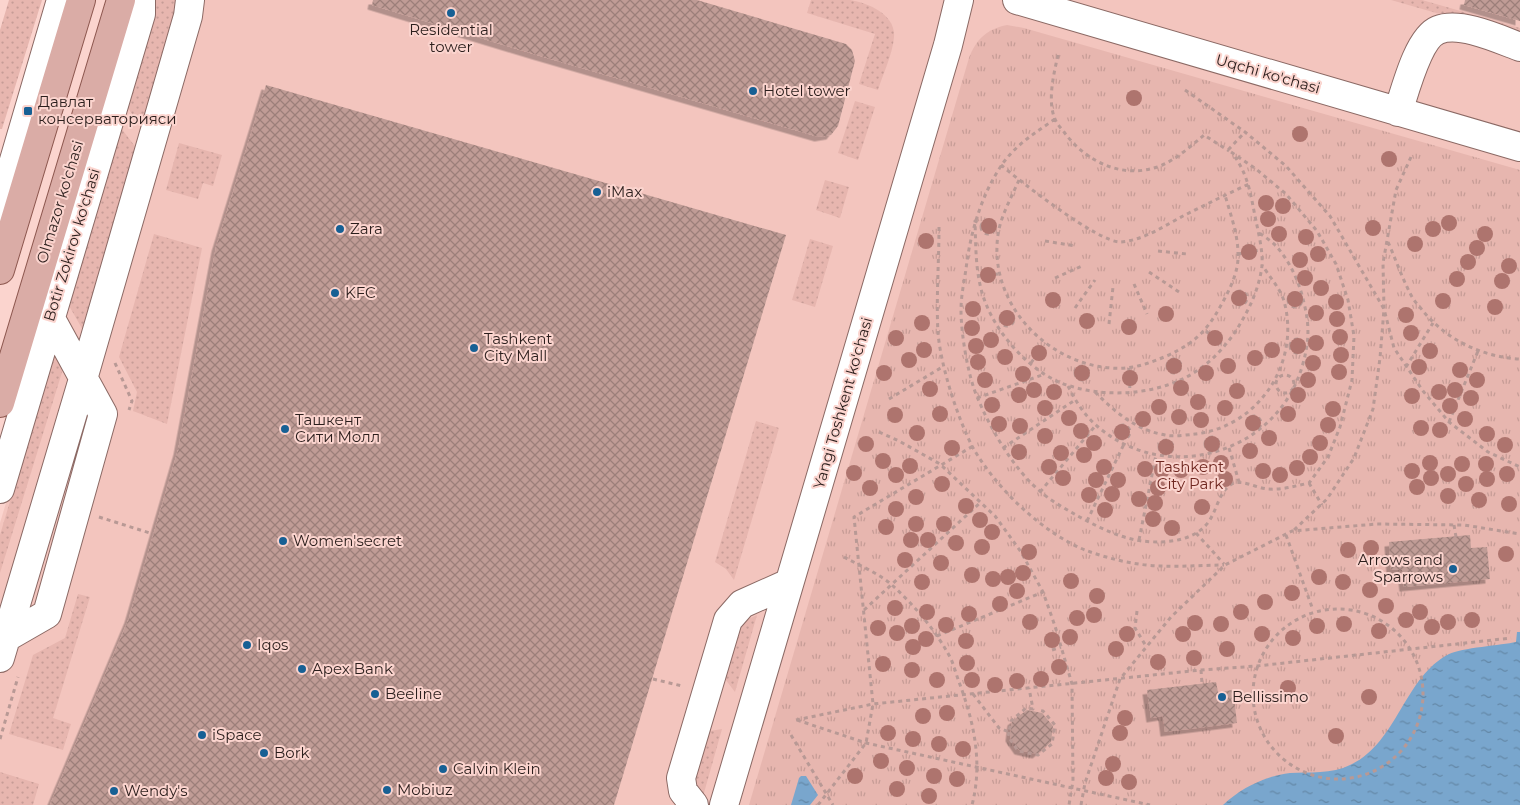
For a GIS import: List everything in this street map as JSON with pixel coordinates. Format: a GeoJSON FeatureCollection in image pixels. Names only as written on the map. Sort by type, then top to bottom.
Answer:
{"type":"FeatureCollection","features":[{"type":"Feature","properties":{"kind":"main road"},"geometry":{"type":"LineString","coordinates":[[0,270],[82,0]]}},
{"type":"Feature","properties":{"kind":"main road","name":"Olmazor ko'chasi"},"geometry":{"type":"LineString","coordinates":[[0,404],[121,0]]}},
{"type":"Feature","properties":{"kind":"street"},"geometry":{"type":"LineString","coordinates":[[0,208],[9,147],[61,0]]}},
{"type":"Feature","properties":{"kind":"street","name":"Botir Zokirov ko'chasi"},"geometry":{"type":"LineString","coordinates":[[0,489],[140,14],[141,0]]}},
{"type":"Feature","properties":{"kind":"street"},"geometry":{"type":"LineString","coordinates":[[9,656],[83,379],[188,16],[190,0]]}},
{"type":"Feature","properties":{"kind":"street","name":"Yangi Toshkent ko'chasi"},"geometry":{"type":"LineString","coordinates":[[724,805],[948,45],[959,0]]}},
{"type":"Feature","properties":{"kind":"street","name":"Uqchi ko'chasi"},"geometry":{"type":"LineString","coordinates":[[1017,0],[1090,10],[1398,112],[1520,147]]}},
{"type":"Feature","properties":{"kind":"street"},"geometry":{"type":"LineString","coordinates":[[1398,112],[1416,57],[1428,38],[1436,30],[1458,28],[1478,32],[1520,47]]}},
{"type":"Feature","properties":{"kind":"street"},"geometry":{"type":"LineString","coordinates":[[50,317],[83,379]]}},
{"type":"Feature","properties":{"kind":"street"},"geometry":{"type":"LineString","coordinates":[[694,805],[683,791],[681,778],[728,620],[742,604],[789,583]]}},
{"type":"Feature","properties":{"kind":"path"},"geometry":{"type":"LineString","coordinates":[[1055,119],[1019,144],[1001,166],[975,221],[968,255],[961,308],[962,333],[977,398],[1003,448],[1040,492],[1088,522],[1112,532],[1140,540],[1160,542],[1182,540],[1196,533],[1211,518],[1222,492],[1230,485],[1239,482],[1267,489],[1282,489],[1309,483],[1328,457],[1340,427],[1352,380],[1354,336],[1348,300],[1336,264],[1317,231],[1286,194],[1256,169],[1204,135],[1186,150],[1161,166],[1136,172],[1116,169],[1095,162],[1072,143],[1055,119],[1052,88],[1058,55]]}},
{"type":"Feature","properties":{"kind":"path"},"geometry":{"type":"LineString","coordinates":[[1185,90],[1245,132],[1286,166],[1330,216],[1384,309],[1394,348],[1423,391],[1449,422],[1488,452],[1520,467]]}},
{"type":"Feature","properties":{"kind":"path"},"geometry":{"type":"LineString","coordinates":[[1228,150],[1245,132]]}},
{"type":"Feature","properties":{"kind":"path"},"geometry":{"type":"LineString","coordinates":[[975,221],[978,276],[985,302],[996,326],[1008,342],[1031,363],[1068,386],[1095,392],[1130,392],[1180,380],[1203,368],[1224,346],[1244,320],[1251,305],[1262,264],[1249,184],[1236,158],[1228,150]]}},
{"type":"Feature","properties":{"kind":"path"},"geometry":{"type":"LineString","coordinates":[[1292,532],[1328,499],[1354,458],[1372,409],[1380,358],[1384,309],[1383,263],[1396,190],[1411,157]]}},
{"type":"Feature","properties":{"kind":"path"},"geometry":{"type":"LineString","coordinates":[[1001,166],[1102,238],[1118,242],[1132,241],[1249,184]]}},
{"type":"Feature","properties":{"kind":"path"},"geometry":{"type":"LineString","coordinates":[[984,224],[982,230],[987,234],[992,233],[1019,180]]}},
{"type":"Feature","properties":{"kind":"path"},"geometry":{"type":"LineString","coordinates":[[1083,366],[1129,368],[1151,363],[1184,347],[1206,331],[1228,293],[1235,274],[1238,254],[1233,220],[1225,195]]}},
{"type":"Feature","properties":{"kind":"path"},"geometry":{"type":"LineString","coordinates":[[975,221],[984,224],[990,223],[995,228],[999,274],[1014,320],[1010,325],[1006,326],[1003,322]]}},
{"type":"Feature","properties":{"kind":"path"},"geometry":{"type":"LineString","coordinates":[[939,227],[938,333],[944,366],[955,402],[972,446],[1018,506],[1054,533],[1085,550],[1123,561],[1162,566],[1225,565]]}},
{"type":"Feature","properties":{"kind":"path"},"geometry":{"type":"LineString","coordinates":[[1214,450],[1214,442],[1209,437],[1166,440],[1160,443],[1159,448],[1161,452],[1192,457],[1214,450],[1229,448],[1275,416],[1293,389],[1309,323],[1288,261],[1276,246],[1258,231]]}},
{"type":"Feature","properties":{"kind":"path"},"geometry":{"type":"LineString","coordinates":[[1045,241],[1076,246]]}},
{"type":"Feature","properties":{"kind":"path"},"geometry":{"type":"LineString","coordinates":[[1388,241],[1412,297],[1433,323],[1457,341],[1478,351],[1520,359]]}},
{"type":"Feature","properties":{"kind":"path"},"geometry":{"type":"LineString","coordinates":[[1238,254],[1260,250]]}},
{"type":"Feature","properties":{"kind":"path"},"geometry":{"type":"LineString","coordinates":[[1158,251],[1187,254]]}},
{"type":"Feature","properties":{"kind":"path"},"geometry":{"type":"LineString","coordinates":[[1262,264],[1283,298],[1296,302],[1300,297]]}},
{"type":"Feature","properties":{"kind":"path"},"geometry":{"type":"LineString","coordinates":[[1054,278],[1082,266]]}},
{"type":"Feature","properties":{"kind":"path"},"geometry":{"type":"LineString","coordinates":[[1150,272],[1179,292]]}},
{"type":"Feature","properties":{"kind":"path"},"geometry":{"type":"LineString","coordinates":[[978,276],[999,274]]}},
{"type":"Feature","properties":{"kind":"path"},"geometry":{"type":"LineString","coordinates":[[1075,308],[1095,280]]}},
{"type":"Feature","properties":{"kind":"path"},"geometry":{"type":"LineString","coordinates":[[1134,284],[1147,314]]}},
{"type":"Feature","properties":{"kind":"path"},"geometry":{"type":"LineString","coordinates":[[1109,324],[1113,287]]}},
{"type":"Feature","properties":{"kind":"path"},"geometry":{"type":"LineString","coordinates":[[1228,293],[1235,297],[1241,296],[1244,301],[1251,305]]}},
{"type":"Feature","properties":{"kind":"path"},"geometry":{"type":"LineString","coordinates":[[1300,297],[1294,293],[1288,296],[1288,337],[1291,345],[1295,348],[1299,349],[1304,346]]}},
{"type":"Feature","properties":{"kind":"path"},"geometry":{"type":"LineString","coordinates":[[1235,297],[1233,300],[1235,304],[1242,305],[1244,301]]}},
{"type":"Feature","properties":{"kind":"path"},"geometry":{"type":"LineString","coordinates":[[996,326],[1003,322],[1005,316],[1012,314]]}},
{"type":"Feature","properties":{"kind":"path"},"geometry":{"type":"LineString","coordinates":[[1012,314],[1045,343],[1087,368],[1089,374],[1086,379],[1080,378]]}},
{"type":"Feature","properties":{"kind":"path"},"geometry":{"type":"LineString","coordinates":[[1406,367],[1433,323]]}},
{"type":"Feature","properties":{"kind":"path"},"geometry":{"type":"LineString","coordinates":[[1206,331],[1224,346]]}},
{"type":"Feature","properties":{"kind":"path"},"geometry":{"type":"LineString","coordinates":[[1214,450],[1209,450],[1206,447],[1206,440],[1245,414],[1262,400],[1276,379],[1293,341],[1299,339],[1303,342],[1304,346]]}},
{"type":"Feature","properties":{"kind":"path"},"geometry":{"type":"LineString","coordinates":[[1031,363],[1045,343]]}},
{"type":"Feature","properties":{"kind":"path"},"geometry":{"type":"LineString","coordinates":[[1449,422],[1478,351]]}},
{"type":"Feature","properties":{"kind":"path"},"geometry":{"type":"LineString","coordinates":[[1169,355],[1172,369],[1176,371],[1180,380]]}},
{"type":"Feature","properties":{"kind":"path"},"geometry":{"type":"LineString","coordinates":[[112,357],[132,401],[126,419]]}},
{"type":"Feature","properties":{"kind":"path"},"geometry":{"type":"LineString","coordinates":[[1172,362],[1177,360],[1180,362],[1181,369],[1176,371]]}},
{"type":"Feature","properties":{"kind":"path"},"geometry":{"type":"LineString","coordinates":[[890,399],[944,366]]}},
{"type":"Feature","properties":{"kind":"path"},"geometry":{"type":"LineString","coordinates":[[1078,388],[1079,372],[1083,366]]}},
{"type":"Feature","properties":{"kind":"path"},"geometry":{"type":"LineString","coordinates":[[1129,368],[1130,392]]}},
{"type":"Feature","properties":{"kind":"path"},"geometry":{"type":"LineString","coordinates":[[977,398],[1046,374]]}},
{"type":"Feature","properties":{"kind":"path"},"geometry":{"type":"LineString","coordinates":[[1276,379],[1284,375],[1289,376],[1293,380],[1293,389]]}},
{"type":"Feature","properties":{"kind":"path"},"geometry":{"type":"LineString","coordinates":[[1276,379],[1276,387],[1280,392],[1286,393],[1293,389]]}},
{"type":"Feature","properties":{"kind":"path"},"geometry":{"type":"LineString","coordinates":[[1068,386],[1075,400],[1096,426],[1118,437]]}},
{"type":"Feature","properties":{"kind":"path"},"geometry":{"type":"LineString","coordinates":[[1095,392],[1127,425]]}},
{"type":"Feature","properties":{"kind":"path"},"geometry":{"type":"LineString","coordinates":[[1003,448],[1075,400]]}},
{"type":"Feature","properties":{"kind":"path"},"geometry":{"type":"LineString","coordinates":[[1245,414],[1250,420],[1256,422],[1258,429]]}},
{"type":"Feature","properties":{"kind":"path"},"geometry":{"type":"LineString","coordinates":[[1250,420],[1246,423],[1248,427],[1253,430],[1258,429]]}},
{"type":"Feature","properties":{"kind":"path"},"geometry":{"type":"LineString","coordinates":[[1122,424],[1146,430],[1166,440],[1169,447],[1166,453],[1156,455],[1124,444],[1116,432],[1118,426],[1122,424]]}},
{"type":"Feature","properties":{"kind":"path"},"geometry":{"type":"LineString","coordinates":[[1118,437],[1125,433],[1127,425]]}},
{"type":"Feature","properties":{"kind":"path"},"geometry":{"type":"LineString","coordinates":[[1040,492],[1096,426]]}},
{"type":"Feature","properties":{"kind":"path"},"geometry":{"type":"LineString","coordinates":[[879,432],[940,464],[981,502],[995,516],[1021,552],[1044,592],[1072,684],[1072,788],[1069,805]]}},
{"type":"Feature","properties":{"kind":"path"},"geometry":{"type":"LineString","coordinates":[[1088,522],[1124,444]]}},
{"type":"Feature","properties":{"kind":"path"},"geometry":{"type":"LineString","coordinates":[[818,805],[866,743],[873,704],[854,517],[972,446]]}},
{"type":"Feature","properties":{"kind":"path"},"geometry":{"type":"LineString","coordinates":[[1229,448],[1239,482]]}},
{"type":"Feature","properties":{"kind":"path"},"geometry":{"type":"LineString","coordinates":[[1140,540],[1156,455]]}},
{"type":"Feature","properties":{"kind":"path"},"geometry":{"type":"LineString","coordinates":[[1309,483],[1322,505]]}},
{"type":"Feature","properties":{"kind":"path"},"geometry":{"type":"LineString","coordinates":[[863,610],[981,502]]}},
{"type":"Feature","properties":{"kind":"path"},"geometry":{"type":"LineString","coordinates":[[95,526],[100,508]]}},
{"type":"Feature","properties":{"kind":"path"},"geometry":{"type":"LineString","coordinates":[[98,516],[153,534]]}},
{"type":"Feature","properties":{"kind":"path"},"geometry":{"type":"LineString","coordinates":[[1081,805],[1083,790],[1120,679],[1171,617],[1225,565],[1292,532],[1377,524],[1464,525],[1520,534]]}},
{"type":"Feature","properties":{"kind":"path"},"geometry":{"type":"LineString","coordinates":[[1454,525],[1456,537]]}},
{"type":"Feature","properties":{"kind":"path"},"geometry":{"type":"LineString","coordinates":[[1196,533],[1225,565]]}},
{"type":"Feature","properties":{"kind":"path"},"geometry":{"type":"LineString","coordinates":[[1286,534],[1313,610]]}},
{"type":"Feature","properties":{"kind":"path"},"geometry":{"type":"LineString","coordinates":[[844,557],[892,585],[937,636],[950,658],[964,695],[976,739],[977,767],[972,805]]}},
{"type":"Feature","properties":{"kind":"path"},"geometry":{"type":"LineString","coordinates":[[937,636],[1044,592]]}},
{"type":"Feature","properties":{"kind":"path"},"geometry":{"type":"LineString","coordinates":[[1325,607],[1352,609],[1376,618],[1394,631],[1410,648],[1418,668],[1424,698],[1412,738],[1388,764],[1350,779],[1316,778],[1297,769],[1284,759],[1261,730],[1254,713],[1251,693],[1257,666],[1264,650],[1274,637],[1291,622],[1313,610],[1325,607]]}},
{"type":"Feature","properties":{"kind":"path"},"geometry":{"type":"LineString","coordinates":[[1137,611],[1135,628],[1146,646]]}},
{"type":"Feature","properties":{"kind":"path"},"geometry":{"type":"LineString","coordinates":[[1150,805],[866,743],[796,720],[873,704],[1201,670],[1257,666],[1511,638]]}},
{"type":"Feature","properties":{"kind":"path"},"geometry":{"type":"LineString","coordinates":[[1052,650],[1061,647]]}},
{"type":"Feature","properties":{"kind":"path"},"geometry":{"type":"LineString","coordinates":[[0,739],[9,656]]}},
{"type":"Feature","properties":{"kind":"path"},"geometry":{"type":"LineString","coordinates":[[1201,670],[1202,684]]}},
{"type":"Feature","properties":{"kind":"path"},"geometry":{"type":"LineString","coordinates":[[653,679],[686,687]]}},
{"type":"Feature","properties":{"kind":"path"},"geometry":{"type":"LineString","coordinates":[[1029,688],[1033,709]]}},
{"type":"Feature","properties":{"kind":"path"},"geometry":{"type":"LineString","coordinates":[[972,694],[999,728],[1010,732]]}},
{"type":"Feature","properties":{"kind":"path"},"geometry":{"type":"LineString","coordinates":[[1026,708],[1033,709],[1043,711],[1055,725],[1052,744],[1038,755],[1018,751],[1008,736],[1011,721],[1026,708]]}},
{"type":"Feature","properties":{"kind":"path"},"geometry":{"type":"LineString","coordinates":[[791,736],[833,805]]}},
{"type":"Feature","properties":{"kind":"shaded area"},"geometry":{"type":"Polygon","coordinates":[[[156,0],[1520,0],[1520,805],[0,805],[0,523],[156,0]]]}},
{"type":"Feature","properties":{"kind":"green space"},"geometry":{"type":"Polygon","coordinates":[[[9,0],[42,0],[2,129],[0,129],[0,30],[9,0]]]}},
{"type":"Feature","properties":{"kind":"green space"},"geometry":{"type":"Polygon","coordinates":[[[154,0],[178,0],[144,130],[124,103],[154,0]]]}},
{"type":"Feature","properties":{"kind":"green space"},"geometry":{"type":"Polygon","coordinates":[[[811,0],[850,0],[865,4],[880,11],[891,22],[894,37],[893,43],[878,90],[859,84],[875,34],[807,13],[811,0]]]}},
{"type":"Feature","properties":{"kind":"green space"},"geometry":{"type":"Polygon","coordinates":[[[1391,0],[1422,0],[1520,28],[1520,37],[1391,0]]]}},
{"type":"Feature","properties":{"kind":"green space","name":"Tashkent City Park"},"geometry":{"type":"Polygon","coordinates":[[[1007,25],[1024,28],[1520,170],[1520,805],[749,805],[969,58],[975,45],[983,36],[994,29],[1007,25]]]}},
{"type":"Feature","properties":{"kind":"green space"},"geometry":{"type":"Polygon","coordinates":[[[855,101],[875,107],[858,160],[838,153],[855,101]]]}},
{"type":"Feature","properties":{"kind":"green space"},"geometry":{"type":"Polygon","coordinates":[[[121,128],[137,149],[84,332],[68,304],[121,128]]]}},
{"type":"Feature","properties":{"kind":"green space"},"geometry":{"type":"Polygon","coordinates":[[[179,143],[222,155],[213,186],[203,183],[198,199],[166,190],[179,143]]]}},
{"type":"Feature","properties":{"kind":"green space"},"geometry":{"type":"Polygon","coordinates":[[[825,180],[849,187],[840,218],[816,210],[825,180]]]}},
{"type":"Feature","properties":{"kind":"green space"},"geometry":{"type":"Polygon","coordinates":[[[154,234],[202,248],[167,424],[133,411],[137,392],[119,357],[154,234]]]}},
{"type":"Feature","properties":{"kind":"green space"},"geometry":{"type":"Polygon","coordinates":[[[810,239],[833,246],[815,307],[792,300],[810,239]]]}},
{"type":"Feature","properties":{"kind":"green space"},"geometry":{"type":"Polygon","coordinates":[[[56,346],[63,369],[0,573],[0,535],[56,346]]]}},
{"type":"Feature","properties":{"kind":"green space"},"geometry":{"type":"Polygon","coordinates":[[[756,421],[779,428],[734,580],[726,569],[715,562],[756,421]]]}},
{"type":"Feature","properties":{"kind":"green space"},"geometry":{"type":"Polygon","coordinates":[[[78,594],[90,597],[53,718],[71,724],[63,750],[9,734],[33,655],[65,638],[78,594]]]}},
{"type":"Feature","properties":{"kind":"green space"},"geometry":{"type":"Polygon","coordinates":[[[757,615],[735,692],[725,679],[742,622],[757,615]]]}},
{"type":"Feature","properties":{"kind":"green space"},"geometry":{"type":"Polygon","coordinates":[[[722,729],[702,800],[693,788],[710,731],[722,729]]]}},
{"type":"Feature","properties":{"kind":"green space"},"geometry":{"type":"Polygon","coordinates":[[[0,772],[39,784],[33,805],[0,805],[0,772]]]}},
{"type":"Feature","properties":{"kind":"water"},"geometry":{"type":"Polygon","coordinates":[[[1517,632],[1520,632],[1520,805],[1223,805],[1246,788],[1272,777],[1290,773],[1328,771],[1350,765],[1366,755],[1379,742],[1421,678],[1434,665],[1455,652],[1516,642],[1517,632]]]}},
{"type":"Feature","properties":{"kind":"water"},"geometry":{"type":"Polygon","coordinates":[[[806,776],[818,795],[810,805],[791,805],[799,778],[806,776]]]}},
{"type":"Feature","properties":{"kind":"building","name":"Hotel tower"},"geometry":{"type":"Polygon","coordinates":[[[373,0],[697,0],[846,44],[852,50],[855,61],[838,126],[831,135],[819,137],[372,5],[373,0]]]}},
{"type":"Feature","properties":{"kind":"building"},"geometry":{"type":"Polygon","coordinates":[[[1465,0],[1520,0],[1520,21],[1464,5],[1465,0]]]}},
{"type":"Feature","properties":{"kind":"building","name":"Tashkent City Mall"},"geometry":{"type":"Polygon","coordinates":[[[266,85],[786,235],[614,805],[50,805],[129,618],[178,450],[216,247],[266,85]]]}},
{"type":"Feature","properties":{"kind":"building"},"geometry":{"type":"Polygon","coordinates":[[[1470,535],[1471,548],[1487,547],[1490,579],[1404,587],[1402,570],[1391,570],[1389,542],[1470,535]]]}},
{"type":"Feature","properties":{"kind":"building"},"geometry":{"type":"Polygon","coordinates":[[[1216,682],[1218,692],[1233,690],[1237,723],[1165,732],[1163,716],[1151,718],[1147,690],[1216,682]]]}},
{"type":"Feature","properties":{"kind":"building"},"geometry":{"type":"Polygon","coordinates":[[[1027,710],[1042,713],[1053,726],[1051,742],[1037,754],[1019,750],[1010,737],[1012,721],[1027,710]]]}},
{"type":"Feature","properties":{"kind":"place","name":"Residential tower"},"geometry":{"type":"Point","coordinates":[451,13]}},
{"type":"Feature","properties":{"kind":"place","name":"Hotel tower"},"geometry":{"type":"Point","coordinates":[753,91]}},
{"type":"Feature","properties":{"kind":"place","name":"Давлат консерваторияси"},"geometry":{"type":"Point","coordinates":[28,111]}},
{"type":"Feature","properties":{"kind":"place","name":"iMax"},"geometry":{"type":"Point","coordinates":[597,192]}},
{"type":"Feature","properties":{"kind":"place","name":"Zara"},"geometry":{"type":"Point","coordinates":[340,229]}},
{"type":"Feature","properties":{"kind":"place","name":"KFC"},"geometry":{"type":"Point","coordinates":[335,293]}},
{"type":"Feature","properties":{"kind":"place","name":"Tashkent City Mall"},"geometry":{"type":"Point","coordinates":[474,348]}},
{"type":"Feature","properties":{"kind":"place","name":"Ташкент Сити Молл"},"geometry":{"type":"Point","coordinates":[285,429]}},
{"type":"Feature","properties":{"kind":"place","name":"Women'secret"},"geometry":{"type":"Point","coordinates":[283,541]}},
{"type":"Feature","properties":{"kind":"place","name":"Arrows and Sparrows"},"geometry":{"type":"Point","coordinates":[1453,569]}},
{"type":"Feature","properties":{"kind":"place","name":"Iqos"},"geometry":{"type":"Point","coordinates":[247,645]}},
{"type":"Feature","properties":{"kind":"place","name":"Apex Bank"},"geometry":{"type":"Point","coordinates":[302,669]}},
{"type":"Feature","properties":{"kind":"place","name":"Beeline"},"geometry":{"type":"Point","coordinates":[375,694]}},
{"type":"Feature","properties":{"kind":"place","name":"Bellissimo"},"geometry":{"type":"Point","coordinates":[1222,697]}},
{"type":"Feature","properties":{"kind":"place","name":"iSpace"},"geometry":{"type":"Point","coordinates":[202,735]}},
{"type":"Feature","properties":{"kind":"place","name":"Bork"},"geometry":{"type":"Point","coordinates":[264,753]}},
{"type":"Feature","properties":{"kind":"place","name":"Calvin Klein"},"geometry":{"type":"Point","coordinates":[443,769]}},
{"type":"Feature","properties":{"kind":"place","name":"Mobiuz"},"geometry":{"type":"Point","coordinates":[387,790]}},
{"type":"Feature","properties":{"kind":"place","name":"Wendy's"},"geometry":{"type":"Point","coordinates":[114,791]}}]}
